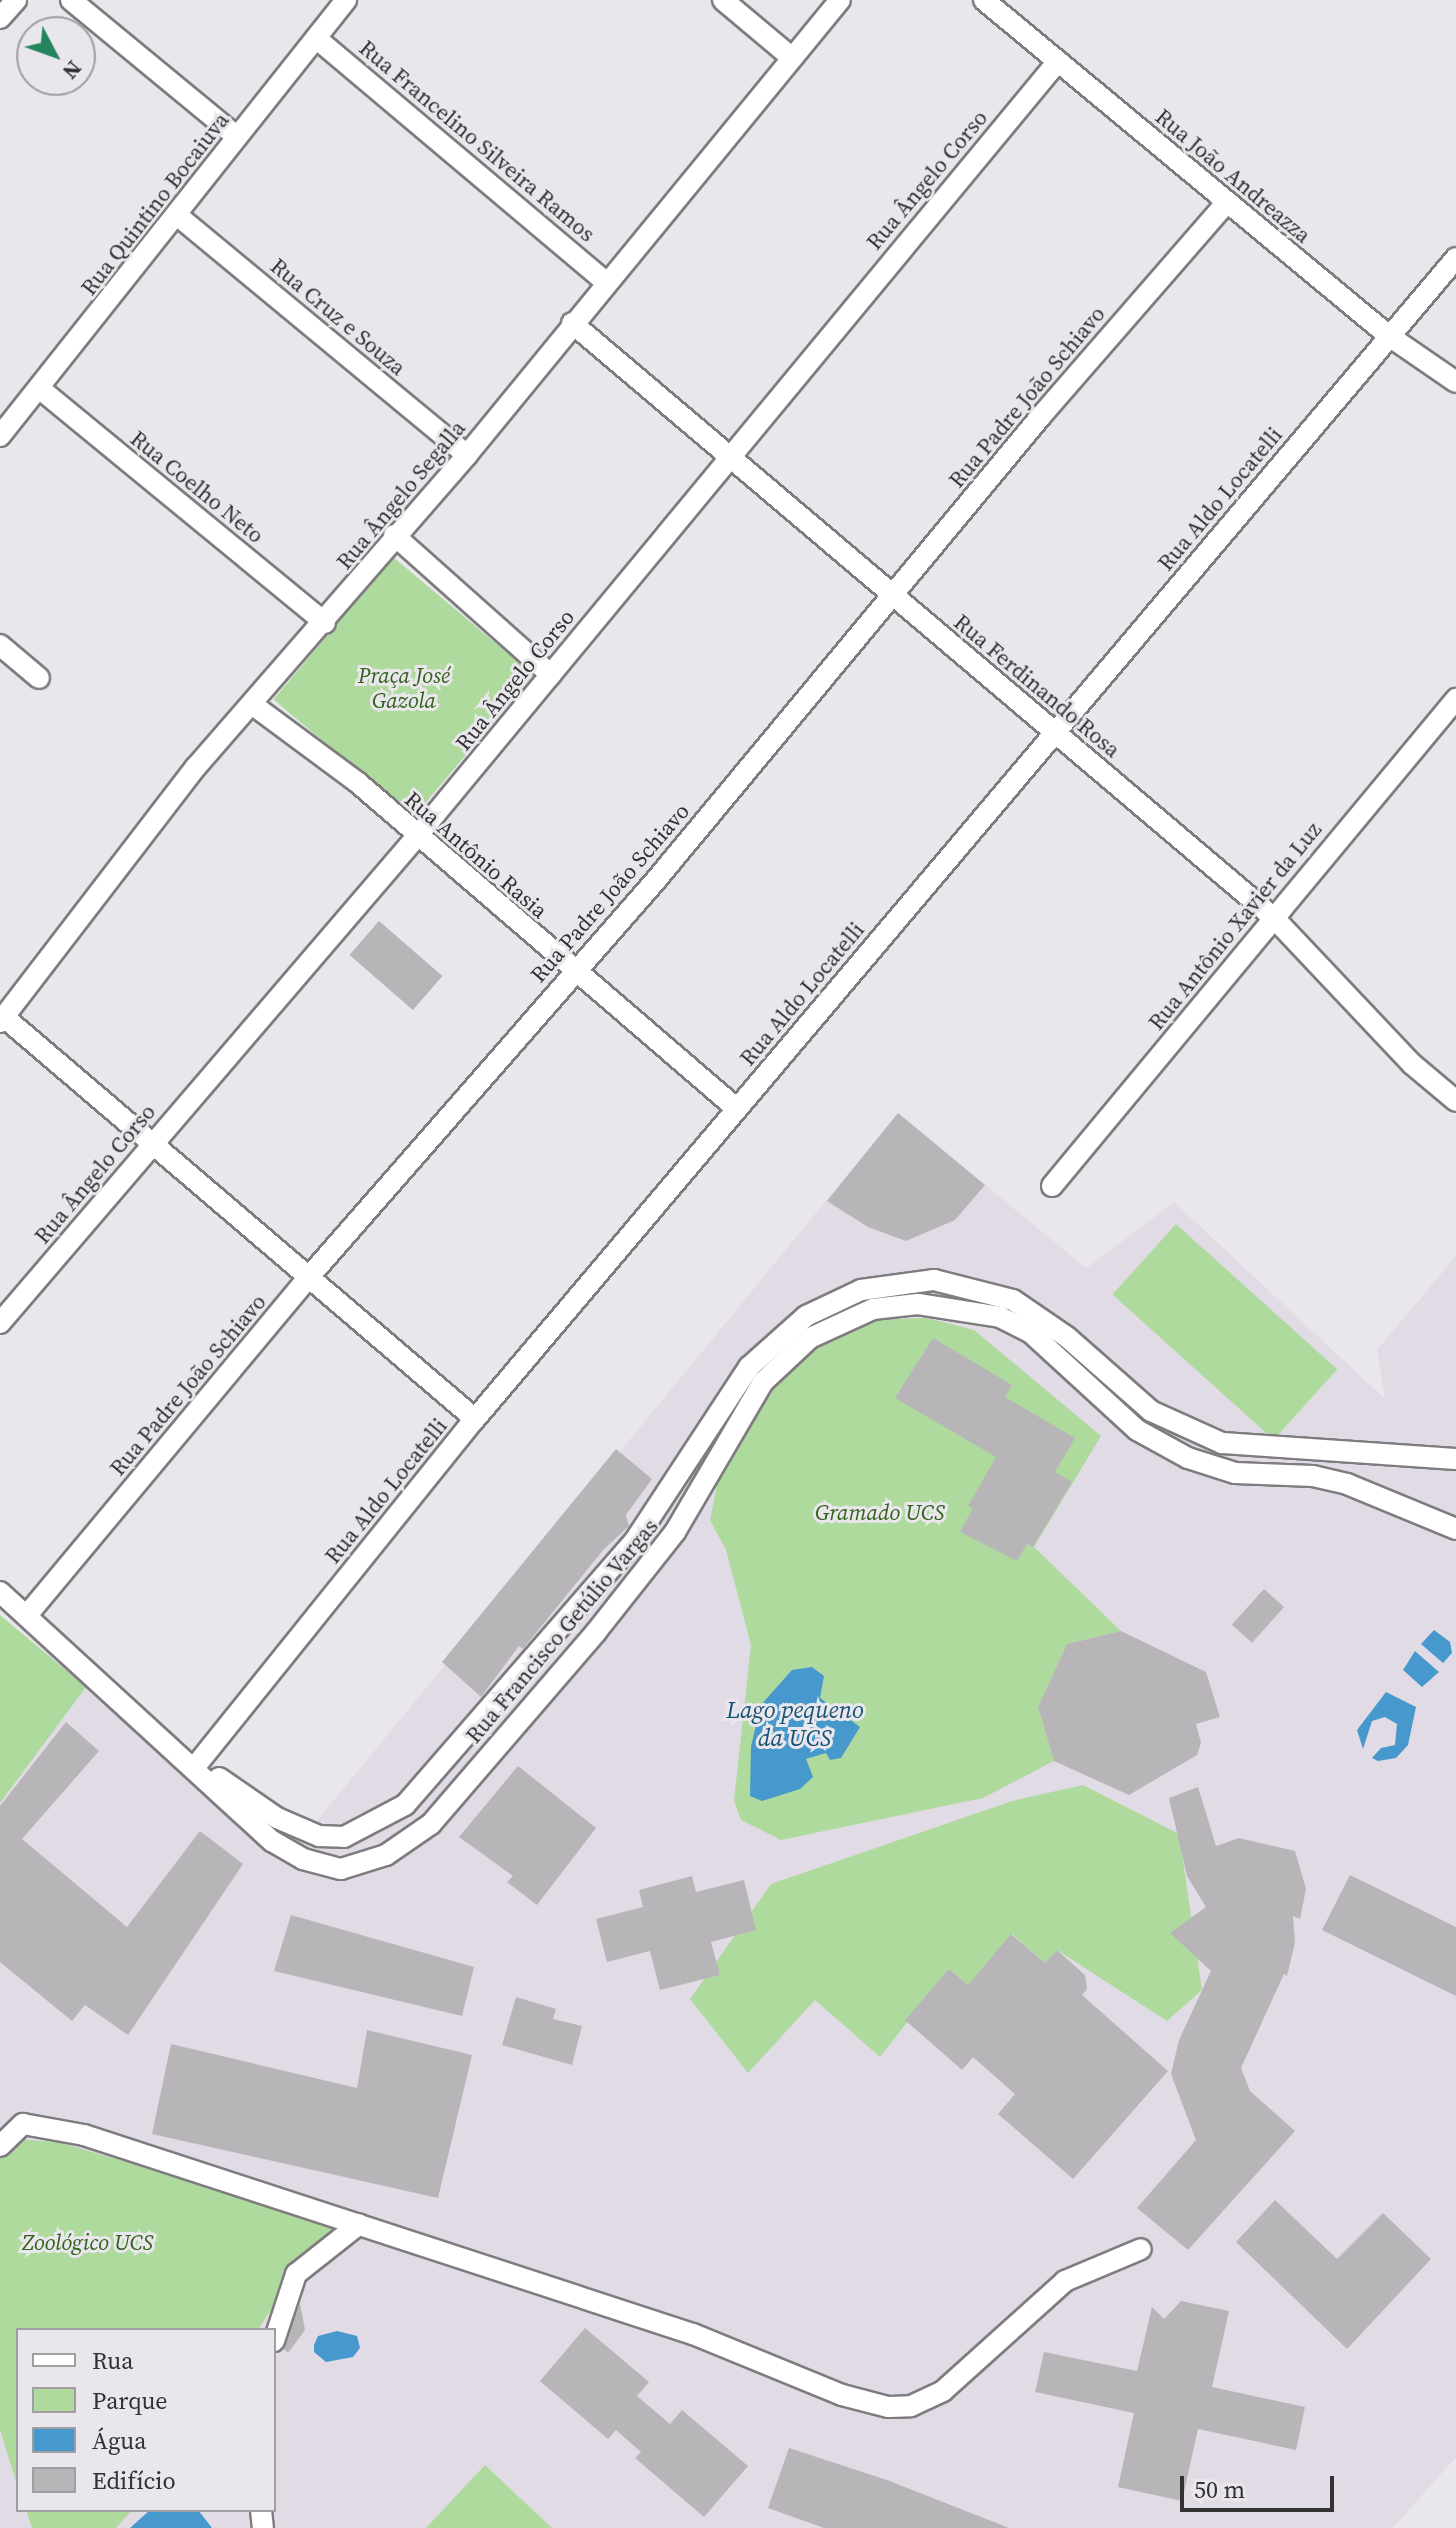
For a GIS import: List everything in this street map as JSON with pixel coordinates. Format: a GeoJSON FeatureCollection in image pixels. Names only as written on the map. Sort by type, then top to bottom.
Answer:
{"type":"FeatureCollection","features":[{"type":"Feature","properties":{"kind":"street"},"geometry":{"type":"LineString","coordinates":[[0,18],[16,0]]}},
{"type":"Feature","properties":{"kind":"street"},"geometry":{"type":"LineString","coordinates":[[71,0],[237,137]]}},
{"type":"Feature","properties":{"kind":"street","name":"Rua Quintino Bocaiuva"},"geometry":{"type":"LineString","coordinates":[[0,436],[178,216],[346,0]]}},
{"type":"Feature","properties":{"kind":"street"},"geometry":{"type":"LineString","coordinates":[[723,0],[792,58]]}},
{"type":"Feature","properties":{"kind":"street","name":"Rua Ângelo Segalla"},"geometry":{"type":"LineString","coordinates":[[2,1020],[196,767],[325,623],[394,535],[467,455],[572,323],[840,0]]}},
{"type":"Feature","properties":{"kind":"street","name":"Rua João Andreazza"},"geometry":{"type":"LineString","coordinates":[[984,0],[1389,336],[1456,382]]}},
{"type":"Feature","properties":{"kind":"street","name":"Rua Francelino Silveira Ramos"},"geometry":{"type":"LineString","coordinates":[[316,38],[606,282]]}},
{"type":"Feature","properties":{"kind":"street","name":"Rua Ângelo Corso"},"geometry":{"type":"LineString","coordinates":[[0,1323],[418,835],[729,455],[1058,61]]}},
{"type":"Feature","properties":{"kind":"street","name":"Rua Padre João Schiavo"},"geometry":{"type":"LineString","coordinates":[[28,1614],[308,1278],[573,973],[1227,202]]}},
{"type":"Feature","properties":{"kind":"street","name":"Rua Cruz e Souza"},"geometry":{"type":"LineString","coordinates":[[178,216],[467,455]]}},
{"type":"Feature","properties":{"kind":"street","name":"Rua Aldo Locatelli"},"geometry":{"type":"LineString","coordinates":[[192,1763],[475,1419],[1456,258]]}},
{"type":"Feature","properties":{"kind":"street","name":"Rua Ferdinando Rosa"},"geometry":{"type":"LineString","coordinates":[[572,323],[1273,917],[1412,1064],[1456,1101]]}},
{"type":"Feature","properties":{"kind":"street","name":"Rua Coelho Neto"},"geometry":{"type":"LineString","coordinates":[[39,388],[325,623]]}},
{"type":"Feature","properties":{"kind":"street"},"geometry":{"type":"LineString","coordinates":[[394,535],[551,675]]}},
{"type":"Feature","properties":{"kind":"street"},"geometry":{"type":"LineString","coordinates":[[0,645],[39,678]]}},
{"type":"Feature","properties":{"kind":"street","name":"Rua Antônio Xavier da Luz"},"geometry":{"type":"LineString","coordinates":[[1052,1186],[1456,699]]}},
{"type":"Feature","properties":{"kind":"street","name":"Rua Antônio Rasia"},"geometry":{"type":"LineString","coordinates":[[253,705],[418,835],[573,973],[737,1109]]}},
{"type":"Feature","properties":{"kind":"street"},"geometry":{"type":"LineString","coordinates":[[2,1020],[475,1419]]}},
{"type":"Feature","properties":{"kind":"street","name":"Rua Francisco Getúlio Vargas"},"geometry":{"type":"LineString","coordinates":[[192,1763],[277,1818],[319,1836],[344,1837],[405,1805],[636,1539],[749,1367],[806,1316],[861,1290],[934,1280],[1013,1300],[1067,1337],[1151,1411],[1222,1443],[1456,1459]]}},
{"type":"Feature","properties":{"kind":"street","name":"Rua Francisco Getúlio Vargas"},"geometry":{"type":"LineString","coordinates":[[192,1763],[272,1841],[303,1859],[341,1869],[386,1855],[431,1824],[596,1632],[675,1532],[763,1382],[810,1338],[873,1309],[903,1306],[1000,1317],[1030,1332],[1137,1430],[1188,1458],[1235,1473],[1313,1476],[1347,1484],[1456,1529]]}},
{"type":"Feature","properties":{"kind":"street"},"geometry":{"type":"LineString","coordinates":[[1188,1458],[1222,1443]]}},
{"type":"Feature","properties":{"kind":"street"},"geometry":{"type":"LineString","coordinates":[[0,1592],[192,1763]]}},
{"type":"Feature","properties":{"kind":"street"},"geometry":{"type":"LineString","coordinates":[[0,2146],[23,2124],[84,2135],[693,2334],[842,2395],[888,2407],[911,2406],[943,2391],[1065,2281],[1141,2249]]}},
{"type":"Feature","properties":{"kind":"street"},"geometry":{"type":"LineString","coordinates":[[276,2335],[296,2274],[359,2224]]}},
{"type":"Feature","properties":{"kind":"shaded area"},"geometry":{"type":"Polygon","coordinates":[[[898,1113],[1086,1268],[1174,1202],[1385,1399],[1377,1350],[1456,1256],[1456,2457],[1393,2528],[0,2528],[0,1616],[293,1850],[898,1113]]]}},
{"type":"Feature","properties":{"kind":"green space","name":"Praça José Gazola"},"geometry":{"type":"Polygon","coordinates":[[[393,557],[533,675],[414,817],[273,699],[393,557]]]}},
{"type":"Feature","properties":{"kind":"green space"},"geometry":{"type":"Polygon","coordinates":[[[1176,1224],[1337,1369],[1274,1440],[1112,1295],[1176,1224]]]}},
{"type":"Feature","properties":{"kind":"green space","name":"Gramado UCS"},"geometry":{"type":"Polygon","coordinates":[[[927,1318],[974,1330],[1101,1436],[1034,1547],[1121,1631],[1067,1644],[1038,1707],[1054,1761],[983,1798],[781,1840],[741,1820],[734,1801],[751,1645],[726,1550],[710,1520],[718,1480],[759,1406],[802,1359],[847,1328],[887,1319],[927,1318]]]}},
{"type":"Feature","properties":{"kind":"green space"},"geometry":{"type":"Polygon","coordinates":[[[0,1615],[86,1687],[0,1803],[0,1615]]]}},
{"type":"Feature","properties":{"kind":"green space"},"geometry":{"type":"Polygon","coordinates":[[[1083,1785],[1179,1834],[1202,1990],[1167,2021],[1057,1950],[1045,1963],[1012,1934],[968,1985],[949,1969],[880,2057],[815,2000],[748,2073],[690,1999],[771,1884],[1012,1801],[1083,1785]]]}},
{"type":"Feature","properties":{"kind":"green space","name":"Zoológico UCS"},"geometry":{"type":"Polygon","coordinates":[[[13,2139],[58,2142],[347,2226],[294,2273],[259,2328],[16,2328],[16,2482],[0,2430],[0,2158],[13,2139]]]}},
{"type":"Feature","properties":{"kind":"green space"},"geometry":{"type":"Polygon","coordinates":[[[485,2465],[552,2528],[426,2528],[485,2465]]]}},
{"type":"Feature","properties":{"kind":"green space"},"geometry":{"type":"Polygon","coordinates":[[[27,2512],[130,2512],[116,2528],[32,2528],[27,2512]]]}},
{"type":"Feature","properties":{"kind":"water"},"geometry":{"type":"Polygon","coordinates":[[[1434,1630],[1450,1642],[1452,1653],[1443,1663],[1421,1644],[1434,1630]]]}},
{"type":"Feature","properties":{"kind":"water"},"geometry":{"type":"Polygon","coordinates":[[[1415,1651],[1439,1672],[1422,1687],[1403,1670],[1415,1651]]]}},
{"type":"Feature","properties":{"kind":"water","name":"Lago pequeno da UCS"},"geometry":{"type":"Polygon","coordinates":[[[812,1667],[824,1676],[820,1698],[860,1727],[841,1758],[830,1760],[826,1753],[806,1759],[813,1777],[800,1789],[762,1801],[750,1796],[751,1746],[761,1705],[792,1670],[812,1667]]]}},
{"type":"Feature","properties":{"kind":"water"},"geometry":{"type":"Polygon","coordinates":[[[1386,1692],[1416,1707],[1408,1745],[1396,1758],[1378,1761],[1372,1758],[1381,1748],[1395,1745],[1397,1724],[1385,1717],[1372,1721],[1363,1749],[1357,1730],[1386,1692]]]}},
{"type":"Feature","properties":{"kind":"water"},"geometry":{"type":"Polygon","coordinates":[[[337,2331],[357,2336],[360,2348],[353,2357],[326,2362],[314,2352],[314,2345],[318,2336],[337,2331]]]}},
{"type":"Feature","properties":{"kind":"water"},"geometry":{"type":"Polygon","coordinates":[[[148,2512],[200,2512],[212,2528],[130,2528],[148,2512]]]}},
{"type":"Feature","properties":{"kind":"building"},"geometry":{"type":"Polygon","coordinates":[[[379,921],[442,976],[413,1010],[349,955],[379,921]]]}},
{"type":"Feature","properties":{"kind":"building"},"geometry":{"type":"Polygon","coordinates":[[[898,1113],[985,1185],[955,1220],[906,1241],[868,1227],[827,1201],[898,1113]]]}},
{"type":"Feature","properties":{"kind":"building"},"geometry":{"type":"Polygon","coordinates":[[[933,1338],[1012,1385],[1005,1397],[1075,1438],[1055,1472],[1072,1482],[1033,1547],[1027,1544],[1017,1561],[960,1532],[973,1508],[968,1506],[996,1457],[895,1398],[933,1338]]]}},
{"type":"Feature","properties":{"kind":"building"},"geometry":{"type":"Polygon","coordinates":[[[616,1449],[652,1479],[626,1515],[629,1526],[604,1549],[523,1649],[519,1646],[481,1697],[442,1662],[616,1449]]]}},
{"type":"Feature","properties":{"kind":"building"},"geometry":{"type":"Polygon","coordinates":[[[1264,1589],[1284,1607],[1252,1643],[1232,1625],[1264,1589]]]}},
{"type":"Feature","properties":{"kind":"building"},"geometry":{"type":"Polygon","coordinates":[[[1121,1631],[1206,1672],[1220,1717],[1196,1724],[1201,1743],[1197,1755],[1129,1795],[1054,1761],[1038,1707],[1067,1644],[1121,1631]]]}},
{"type":"Feature","properties":{"kind":"building"},"geometry":{"type":"Polygon","coordinates":[[[66,1722],[99,1751],[22,1839],[127,1927],[200,1831],[243,1864],[128,2035],[85,2005],[72,2021],[0,1962],[0,1806],[66,1722]]]}},
{"type":"Feature","properties":{"kind":"building"},"geometry":{"type":"Polygon","coordinates":[[[518,1766],[596,1828],[537,1905],[507,1882],[513,1876],[459,1837],[518,1766]]]}},
{"type":"Feature","properties":{"kind":"building"},"geometry":{"type":"Polygon","coordinates":[[[1198,1787],[1216,1846],[1239,1838],[1295,1851],[1306,1889],[1300,1919],[1293,1916],[1295,1942],[1287,1976],[1284,1974],[1241,2068],[1250,2091],[1295,2131],[1188,2250],[1137,2208],[1196,2140],[1171,2074],[1179,2040],[1211,1971],[1170,1933],[1206,1907],[1187,1876],[1169,1798],[1198,1787]]]}},
{"type":"Feature","properties":{"kind":"building"},"geometry":{"type":"Polygon","coordinates":[[[1350,1875],[1456,1927],[1456,1996],[1322,1930],[1350,1875]]]}},
{"type":"Feature","properties":{"kind":"building"},"geometry":{"type":"Polygon","coordinates":[[[692,1876],[696,1892],[744,1880],[756,1930],[711,1942],[720,1975],[660,1990],[650,1951],[607,1962],[596,1919],[643,1907],[639,1890],[692,1876]]]}},
{"type":"Feature","properties":{"kind":"building"},"geometry":{"type":"Polygon","coordinates":[[[291,1915],[474,1967],[462,2016],[274,1971],[291,1915]]]}},
{"type":"Feature","properties":{"kind":"building"},"geometry":{"type":"Polygon","coordinates":[[[1011,1934],[1045,1963],[1057,1950],[1085,1975],[1087,1989],[1082,1995],[1168,2071],[1073,2179],[998,2114],[1015,2094],[973,2057],[962,2070],[905,2020],[949,1969],[968,1985],[1011,1934]]]}},
{"type":"Feature","properties":{"kind":"building"},"geometry":{"type":"Polygon","coordinates":[[[516,1997],[556,2009],[553,2019],[582,2026],[572,2065],[502,2045],[516,1997]]]}},
{"type":"Feature","properties":{"kind":"building"},"geometry":{"type":"Polygon","coordinates":[[[367,2030],[472,2055],[438,2198],[152,2134],[171,2044],[357,2088],[367,2030]]]}},
{"type":"Feature","properties":{"kind":"building"},"geometry":{"type":"Polygon","coordinates":[[[1275,2200],[1337,2259],[1383,2213],[1431,2259],[1347,2349],[1236,2242],[1275,2200]]]}},
{"type":"Feature","properties":{"kind":"building"},"geometry":{"type":"Polygon","coordinates":[[[1181,2301],[1229,2311],[1212,2387],[1305,2407],[1296,2450],[1198,2429],[1182,2501],[1118,2487],[1134,2413],[1035,2392],[1044,2352],[1137,2371],[1152,2307],[1164,2319],[1181,2301]]]}},
{"type":"Feature","properties":{"kind":"building"},"geometry":{"type":"Polygon","coordinates":[[[300,2303],[305,2330],[288,2353],[284,2349],[300,2303]]]}},
{"type":"Feature","properties":{"kind":"building"},"geometry":{"type":"Polygon","coordinates":[[[585,2328],[649,2382],[637,2396],[670,2424],[682,2410],[748,2466],[704,2517],[635,2458],[641,2452],[616,2430],[608,2439],[540,2381],[585,2328]]]}},
{"type":"Feature","properties":{"kind":"building"},"geometry":{"type":"Polygon","coordinates":[[[789,2448],[887,2480],[1009,2528],[824,2528],[768,2508],[789,2448]]]}}]}
